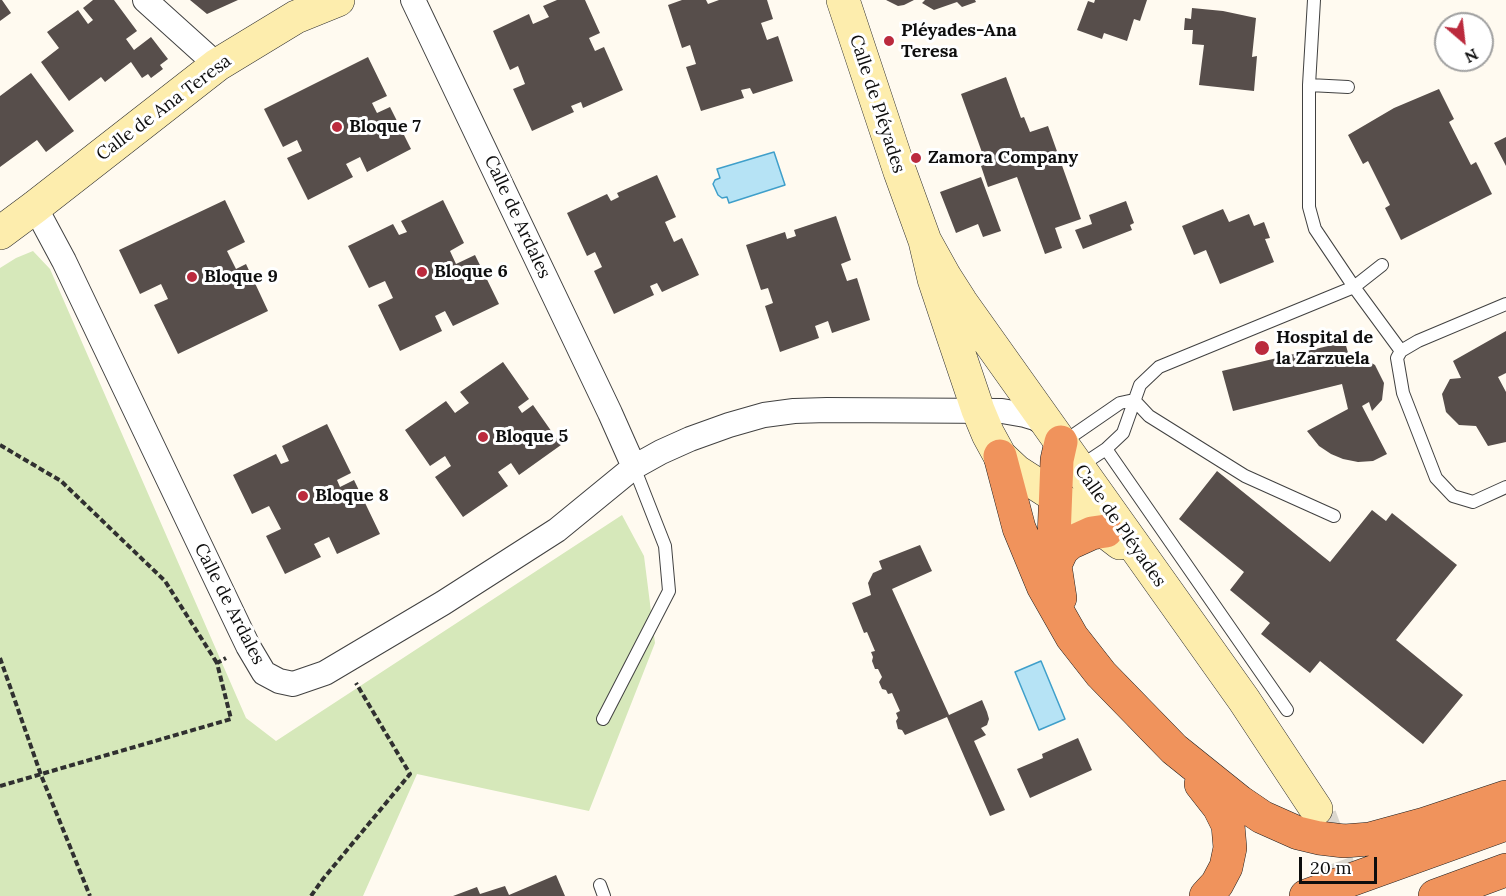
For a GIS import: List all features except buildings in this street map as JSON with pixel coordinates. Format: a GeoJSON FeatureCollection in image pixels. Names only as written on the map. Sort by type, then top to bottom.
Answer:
{"type":"FeatureCollection","features":[{"type":"Feature","properties":{"kind":"highway"},"geometry":{"type":"LineString","coordinates":[[1053,437],[1057,460],[1054,565],[1061,603],[1072,637]]}},
{"type":"Feature","properties":{"kind":"highway"},"geometry":{"type":"LineString","coordinates":[[997,450],[1019,528],[1043,586],[1072,637],[1101,674],[1174,749],[1219,807],[1228,825],[1230,848],[1226,867],[1217,884],[1206,896]]}},
{"type":"Feature","properties":{"kind":"highway"},"geometry":{"type":"LineString","coordinates":[[1054,565],[1062,550],[1070,543],[1092,533],[1106,531]]}},
{"type":"Feature","properties":{"kind":"highway"},"geometry":{"type":"LineString","coordinates":[[1174,749],[1262,817],[1298,833],[1320,838],[1344,841],[1370,839],[1425,824],[1506,797]]}},
{"type":"Feature","properties":{"kind":"highway"},"geometry":{"type":"LineString","coordinates":[[1306,896],[1506,824]]}},
{"type":"Feature","properties":{"kind":"highway"},"geometry":{"type":"LineString","coordinates":[[1435,896],[1506,870]]}},
{"type":"Feature","properties":{"kind":"main road","name":"Calle de Ana Teresa"},"geometry":{"type":"LineString","coordinates":[[0,233],[217,64],[296,17],[338,0]]}},
{"type":"Feature","properties":{"kind":"main road","name":"Calle de Pléyades"},"geometry":{"type":"LineString","coordinates":[[843,0],[925,241],[934,279],[978,410],[997,450]]}},
{"type":"Feature","properties":{"kind":"main road","name":"Calle de Pléyades"},"geometry":{"type":"LineString","coordinates":[[925,241],[961,302],[1053,437],[1244,700],[1316,809]]}},
{"type":"Feature","properties":{"kind":"main road"},"geometry":{"type":"LineString","coordinates":[[997,450],[1016,471],[1106,531],[1157,578]]}},
{"type":"Feature","properties":{"kind":"street"},"geometry":{"type":"LineString","coordinates":[[146,0],[217,64]]}},
{"type":"Feature","properties":{"kind":"street","name":"Calle de Ardales"},"geometry":{"type":"LineString","coordinates":[[413,0],[634,468]]}},
{"type":"Feature","properties":{"kind":"street","name":"Calle de Ardales"},"geometry":{"type":"LineString","coordinates":[[35,207],[64,261],[248,646],[264,673],[279,681],[294,684],[325,673],[348,660],[557,530],[634,468],[661,452],[729,425],[764,415],[794,411],[978,410],[1002,411],[1053,437]]}},
{"type":"Feature","properties":{"kind":"street"},"geometry":{"type":"LineString","coordinates":[[997,450],[996,432],[1001,424],[1010,418],[1053,437]]}},
{"type":"Feature","properties":{"kind":"lane"},"geometry":{"type":"LineString","coordinates":[[1314,0],[1309,85],[1308,207],[1315,229],[1401,351]]}},
{"type":"Feature","properties":{"kind":"lane"},"geometry":{"type":"LineString","coordinates":[[1309,85],[1348,87]]}},
{"type":"Feature","properties":{"kind":"lane"},"geometry":{"type":"LineString","coordinates":[[1106,449],[1123,433],[1140,385],[1159,367],[1354,286],[1382,265]]}},
{"type":"Feature","properties":{"kind":"lane"},"geometry":{"type":"LineString","coordinates":[[1506,304],[1418,341],[1401,351],[1397,358],[1403,393],[1436,478],[1453,496],[1473,502],[1506,487]]}},
{"type":"Feature","properties":{"kind":"lane"},"geometry":{"type":"LineString","coordinates":[[1053,437],[1075,434],[1120,403],[1134,400]]}},
{"type":"Feature","properties":{"kind":"lane"},"geometry":{"type":"LineString","coordinates":[[1134,400],[1149,416],[1245,476],[1334,516]]}},
{"type":"Feature","properties":{"kind":"lane"},"geometry":{"type":"LineString","coordinates":[[1053,437],[1106,449],[1287,710]]}},
{"type":"Feature","properties":{"kind":"lane"},"geometry":{"type":"LineString","coordinates":[[603,719],[669,591],[665,546],[634,468]]}},
{"type":"Feature","properties":{"kind":"path"},"geometry":{"type":"LineString","coordinates":[[0,445],[62,481],[165,581],[217,663],[231,719],[0,786]]}},
{"type":"Feature","properties":{"kind":"path"},"geometry":{"type":"LineString","coordinates":[[217,663],[248,646]]}},
{"type":"Feature","properties":{"kind":"path"},"geometry":{"type":"LineString","coordinates":[[0,658],[41,775],[90,896]]}},
{"type":"Feature","properties":{"kind":"path"},"geometry":{"type":"LineString","coordinates":[[311,896],[410,774],[358,688],[348,660]]}},
{"type":"Feature","properties":{"kind":"green space"},"geometry":{"type":"Polygon","coordinates":[[[33,251],[50,269],[246,718],[276,741],[622,515],[644,556],[655,643],[589,811],[417,774],[363,896],[0,896],[0,268],[33,251]]]}},
{"type":"Feature","properties":{"kind":"water"},"geometry":{"type":"Polygon","coordinates":[[[774,152],[785,185],[729,203],[727,197],[722,198],[718,195],[713,184],[720,178],[717,169],[774,152]]]}},
{"type":"Feature","properties":{"kind":"water"},"geometry":{"type":"Polygon","coordinates":[[[1041,661],[1065,719],[1039,730],[1015,672],[1041,661]]]}},
{"type":"Feature","properties":{"kind":"tunnel"},"geometry":{"type":"LineString","coordinates":[[1320,816],[1349,896]]}},
{"type":"Feature","properties":{"kind":"place","name":"Pléyades-Ana Teresa"},"geometry":{"type":"Point","coordinates":[889,41]}},
{"type":"Feature","properties":{"kind":"place","name":"Bloque 7"},"geometry":{"type":"Point","coordinates":[337,127]}},
{"type":"Feature","properties":{"kind":"place","name":"Zamora Company"},"geometry":{"type":"Point","coordinates":[916,158]}},
{"type":"Feature","properties":{"kind":"place","name":"Bloque 6"},"geometry":{"type":"Point","coordinates":[422,272]}},
{"type":"Feature","properties":{"kind":"place","name":"Bloque 9"},"geometry":{"type":"Point","coordinates":[192,277]}},
{"type":"Feature","properties":{"kind":"place","name":"Hospital de la Zarzuela"},"geometry":{"type":"Point","coordinates":[1262,348]}},
{"type":"Feature","properties":{"kind":"place","name":"Bloque 5"},"geometry":{"type":"Point","coordinates":[483,437]}},
{"type":"Feature","properties":{"kind":"place","name":"Bloque 8"},"geometry":{"type":"Point","coordinates":[303,496]}}]}
